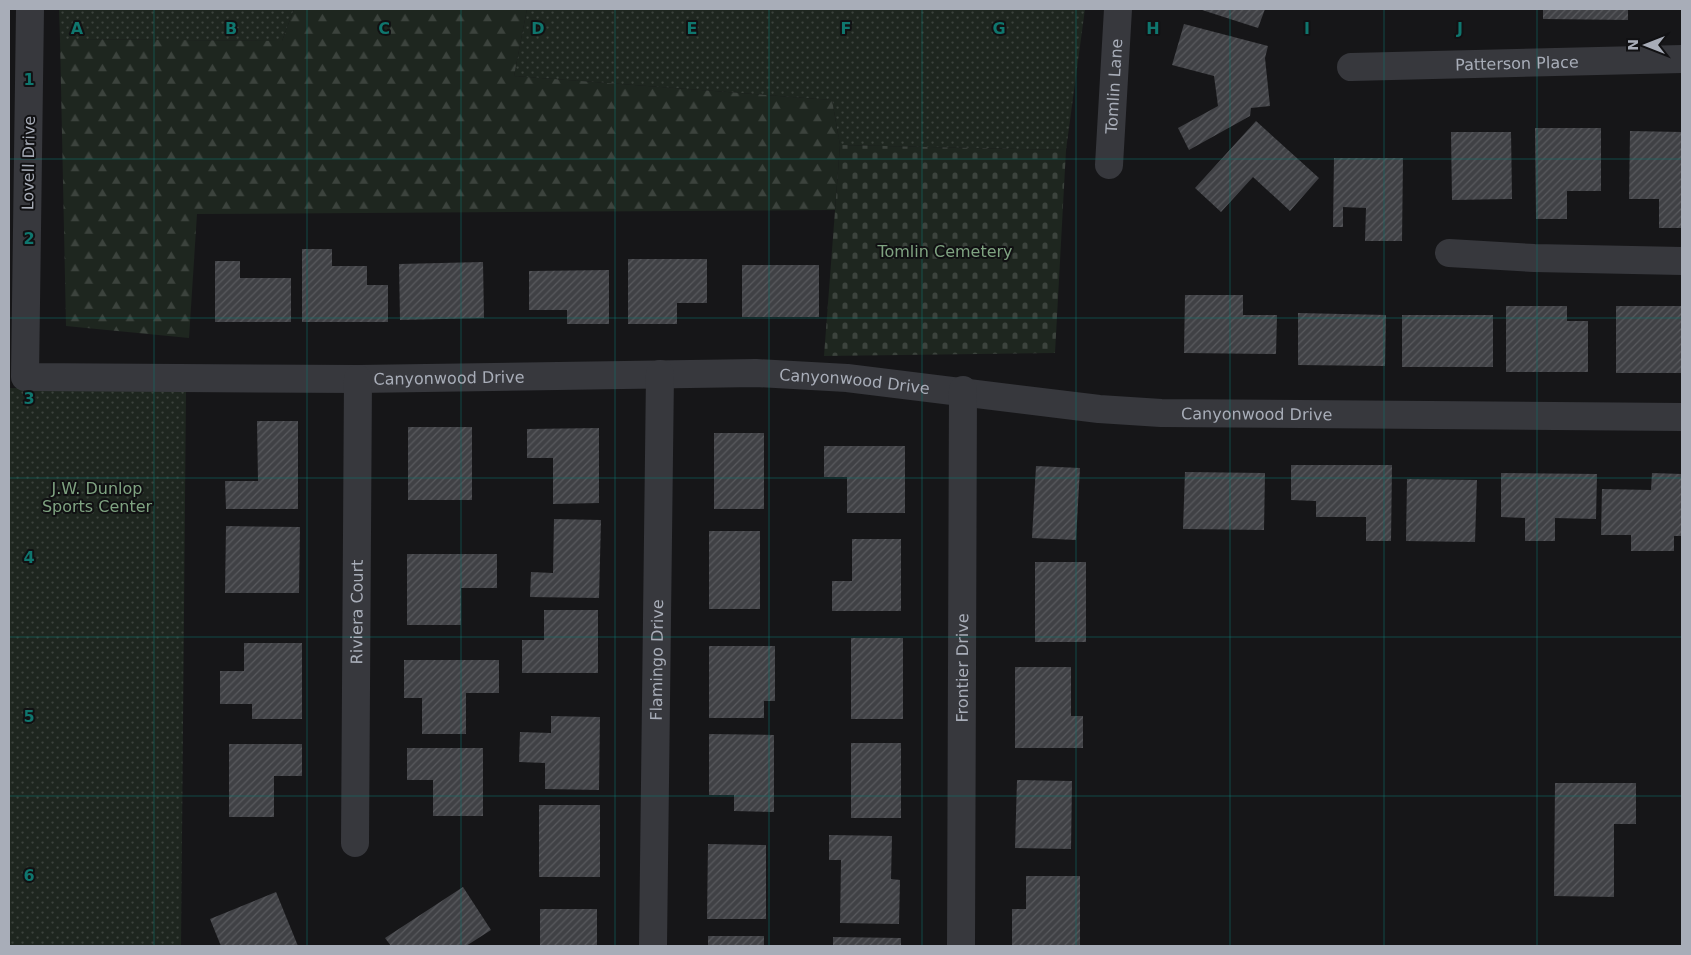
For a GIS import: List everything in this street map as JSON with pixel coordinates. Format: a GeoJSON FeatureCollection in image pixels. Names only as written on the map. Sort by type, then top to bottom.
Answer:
{"type":"FeatureCollection","features":[{"type":"Feature","properties":{"kind":"street","name":"Lovell Drive"},"geometry":{"type":"LineString","coordinates":[[25,377],[30,9]]}},
{"type":"Feature","properties":{"kind":"street","name":"Tomlin Lane"},"geometry":{"type":"LineString","coordinates":[[1109,165],[1118,9]]}},
{"type":"Feature","properties":{"kind":"street","name":"Patterson Place"},"geometry":{"type":"LineString","coordinates":[[1351,68],[1682,59]]}},
{"type":"Feature","properties":{"kind":"street"},"geometry":{"type":"LineString","coordinates":[[1449,254],[1682,261]]}},
{"type":"Feature","properties":{"kind":"street","name":"Canyonwood Drive"},"geometry":{"type":"LineString","coordinates":[[25,377],[358,379],[756,373],[847,378],[963,390],[1099,409],[1161,413],[1682,417]]}},
{"type":"Feature","properties":{"kind":"street","name":"Flamingo Drive"},"geometry":{"type":"LineString","coordinates":[[653,946],[660,374]]}},
{"type":"Feature","properties":{"kind":"street","name":"Riviera Court"},"geometry":{"type":"LineString","coordinates":[[355,843],[358,379]]}},
{"type":"Feature","properties":{"kind":"street","name":"Frontier Drive"},"geometry":{"type":"LineString","coordinates":[[961,946],[963,390]]}},
{"type":"Feature","properties":{"kind":"green space"},"geometry":{"type":"Polygon","coordinates":[[[59,9],[294,9],[282,41],[60,39],[59,9]]]}},
{"type":"Feature","properties":{"kind":"green space"},"geometry":{"type":"Polygon","coordinates":[[[294,9],[527,9],[514,76],[832,100],[840,145],[835,210],[197,214],[189,338],[66,326],[60,39],[282,41],[294,9]]]}},
{"type":"Feature","properties":{"kind":"green space"},"geometry":{"type":"Polygon","coordinates":[[[527,9],[1085,9],[1066,150],[840,145],[832,100],[514,76],[527,9]]]}},
{"type":"Feature","properties":{"kind":"green space","name":"Tomlin Cemetery"},"geometry":{"type":"Polygon","coordinates":[[[840,145],[1066,150],[1055,353],[824,356],[840,145]]]}},
{"type":"Feature","properties":{"kind":"green space","name":"J.W. Dunlop Sports Center"},"geometry":{"type":"Polygon","coordinates":[[[9,388],[186,390],[181,946],[9,946],[9,388]]]}},
{"type":"Feature","properties":{"kind":"building"},"geometry":{"type":"Polygon","coordinates":[[[1199,9],[1265,9],[1258,28],[1199,9]]]}},
{"type":"Feature","properties":{"kind":"building"},"geometry":{"type":"Polygon","coordinates":[[[1543,9],[1628,9],[1628,20],[1543,19],[1543,9]]]}},
{"type":"Feature","properties":{"kind":"building"},"geometry":{"type":"Polygon","coordinates":[[[1184,24],[1268,46],[1265,58],[1270,106],[1251,108],[1250,116],[1189,150],[1178,128],[1218,106],[1214,76],[1172,65],[1184,24]]]}},
{"type":"Feature","properties":{"kind":"building"},"geometry":{"type":"Polygon","coordinates":[[[1256,121],[1319,178],[1290,211],[1253,177],[1221,212],[1195,188],[1256,121]]]}},
{"type":"Feature","properties":{"kind":"building"},"geometry":{"type":"Polygon","coordinates":[[[1535,128],[1601,128],[1601,191],[1567,191],[1567,219],[1536,219],[1535,128]]]}},
{"type":"Feature","properties":{"kind":"building"},"geometry":{"type":"Polygon","coordinates":[[[1630,131],[1682,132],[1682,228],[1659,228],[1659,199],[1629,199],[1630,131]]]}},
{"type":"Feature","properties":{"kind":"building"},"geometry":{"type":"Polygon","coordinates":[[[1451,132],[1511,132],[1512,199],[1452,200],[1451,132]]]}},
{"type":"Feature","properties":{"kind":"building"},"geometry":{"type":"Polygon","coordinates":[[[1334,158],[1403,158],[1402,241],[1365,241],[1366,208],[1343,207],[1343,227],[1333,227],[1334,158]]]}},
{"type":"Feature","properties":{"kind":"building"},"geometry":{"type":"Polygon","coordinates":[[[302,249],[332,249],[332,266],[367,266],[367,285],[388,285],[388,322],[302,322],[302,249]]]}},
{"type":"Feature","properties":{"kind":"building"},"geometry":{"type":"Polygon","coordinates":[[[628,259],[707,259],[707,303],[677,303],[677,324],[628,324],[628,259]]]}},
{"type":"Feature","properties":{"kind":"building"},"geometry":{"type":"Polygon","coordinates":[[[215,261],[240,261],[240,278],[291,278],[291,322],[215,322],[215,261]]]}},
{"type":"Feature","properties":{"kind":"building"},"geometry":{"type":"Polygon","coordinates":[[[483,262],[484,318],[400,320],[399,264],[483,262]]]}},
{"type":"Feature","properties":{"kind":"building"},"geometry":{"type":"Polygon","coordinates":[[[742,265],[819,265],[819,317],[742,317],[742,265]]]}},
{"type":"Feature","properties":{"kind":"building"},"geometry":{"type":"Polygon","coordinates":[[[609,270],[609,324],[567,324],[567,310],[529,310],[529,271],[609,270]]]}},
{"type":"Feature","properties":{"kind":"building"},"geometry":{"type":"Polygon","coordinates":[[[1185,295],[1243,295],[1243,315],[1277,315],[1276,354],[1184,353],[1185,295]]]}},
{"type":"Feature","properties":{"kind":"building"},"geometry":{"type":"Polygon","coordinates":[[[1506,306],[1567,306],[1567,321],[1588,321],[1588,372],[1506,372],[1506,306]]]}},
{"type":"Feature","properties":{"kind":"building"},"geometry":{"type":"Polygon","coordinates":[[[1616,306],[1682,306],[1682,373],[1616,373],[1616,306]]]}},
{"type":"Feature","properties":{"kind":"building"},"geometry":{"type":"Polygon","coordinates":[[[1298,313],[1386,315],[1385,366],[1298,365],[1298,313]]]}},
{"type":"Feature","properties":{"kind":"building"},"geometry":{"type":"Polygon","coordinates":[[[1402,315],[1493,315],[1493,367],[1402,367],[1402,315]]]}},
{"type":"Feature","properties":{"kind":"building"},"geometry":{"type":"Polygon","coordinates":[[[257,421],[298,421],[298,509],[226,509],[225,481],[258,481],[257,421]]]}},
{"type":"Feature","properties":{"kind":"building"},"geometry":{"type":"Polygon","coordinates":[[[408,427],[472,427],[472,500],[408,500],[408,427]]]}},
{"type":"Feature","properties":{"kind":"building"},"geometry":{"type":"Polygon","coordinates":[[[599,428],[599,503],[553,504],[553,458],[527,458],[527,429],[599,428]]]}},
{"type":"Feature","properties":{"kind":"building"},"geometry":{"type":"Polygon","coordinates":[[[714,433],[764,433],[764,509],[714,509],[714,433]]]}},
{"type":"Feature","properties":{"kind":"building"},"geometry":{"type":"Polygon","coordinates":[[[824,446],[905,446],[905,513],[847,513],[847,477],[824,477],[824,446]]]}},
{"type":"Feature","properties":{"kind":"building"},"geometry":{"type":"Polygon","coordinates":[[[1291,465],[1392,465],[1391,541],[1366,541],[1366,517],[1316,517],[1316,501],[1291,500],[1291,465]]]}},
{"type":"Feature","properties":{"kind":"building"},"geometry":{"type":"Polygon","coordinates":[[[1036,466],[1080,468],[1076,540],[1032,538],[1036,466]]]}},
{"type":"Feature","properties":{"kind":"building"},"geometry":{"type":"Polygon","coordinates":[[[1185,472],[1265,473],[1264,530],[1183,529],[1185,472]]]}},
{"type":"Feature","properties":{"kind":"building"},"geometry":{"type":"Polygon","coordinates":[[[1501,473],[1597,474],[1596,519],[1555,518],[1555,541],[1525,541],[1525,518],[1501,517],[1501,473]]]}},
{"type":"Feature","properties":{"kind":"building"},"geometry":{"type":"Polygon","coordinates":[[[1652,473],[1682,474],[1681,536],[1674,536],[1674,551],[1631,551],[1631,535],[1601,535],[1602,489],[1651,490],[1652,473]]]}},
{"type":"Feature","properties":{"kind":"building"},"geometry":{"type":"Polygon","coordinates":[[[1407,479],[1477,480],[1475,542],[1406,541],[1407,479]]]}},
{"type":"Feature","properties":{"kind":"building"},"geometry":{"type":"Polygon","coordinates":[[[554,519],[601,520],[599,598],[530,597],[531,572],[553,573],[554,519]]]}},
{"type":"Feature","properties":{"kind":"building"},"geometry":{"type":"Polygon","coordinates":[[[226,526],[300,527],[299,593],[225,593],[226,526]]]}},
{"type":"Feature","properties":{"kind":"building"},"geometry":{"type":"Polygon","coordinates":[[[709,531],[760,531],[760,609],[709,609],[709,531]]]}},
{"type":"Feature","properties":{"kind":"building"},"geometry":{"type":"Polygon","coordinates":[[[852,539],[901,539],[901,611],[832,611],[832,581],[852,581],[852,539]]]}},
{"type":"Feature","properties":{"kind":"building"},"geometry":{"type":"Polygon","coordinates":[[[407,554],[497,554],[497,588],[461,588],[461,625],[407,625],[407,554]]]}},
{"type":"Feature","properties":{"kind":"building"},"geometry":{"type":"Polygon","coordinates":[[[1035,562],[1086,562],[1086,642],[1035,642],[1035,562]]]}},
{"type":"Feature","properties":{"kind":"building"},"geometry":{"type":"Polygon","coordinates":[[[544,610],[598,610],[598,673],[522,673],[522,640],[544,640],[544,610]]]}},
{"type":"Feature","properties":{"kind":"building"},"geometry":{"type":"Polygon","coordinates":[[[851,638],[903,638],[903,719],[851,719],[851,638]]]}},
{"type":"Feature","properties":{"kind":"building"},"geometry":{"type":"Polygon","coordinates":[[[244,643],[302,643],[302,719],[252,719],[252,704],[220,704],[220,671],[244,671],[244,643]]]}},
{"type":"Feature","properties":{"kind":"building"},"geometry":{"type":"Polygon","coordinates":[[[709,646],[775,646],[775,701],[764,701],[764,718],[709,718],[709,646]]]}},
{"type":"Feature","properties":{"kind":"building"},"geometry":{"type":"Polygon","coordinates":[[[404,660],[499,660],[499,693],[466,693],[466,734],[422,734],[422,698],[404,698],[404,660]]]}},
{"type":"Feature","properties":{"kind":"building"},"geometry":{"type":"Polygon","coordinates":[[[1015,667],[1071,667],[1071,716],[1083,716],[1083,748],[1015,748],[1015,667]]]}},
{"type":"Feature","properties":{"kind":"building"},"geometry":{"type":"Polygon","coordinates":[[[551,716],[600,717],[599,790],[545,789],[545,763],[519,762],[520,732],[551,733],[551,716]]]}},
{"type":"Feature","properties":{"kind":"building"},"geometry":{"type":"Polygon","coordinates":[[[709,734],[774,735],[774,812],[734,811],[734,795],[709,795],[709,734]]]}},
{"type":"Feature","properties":{"kind":"building"},"geometry":{"type":"Polygon","coordinates":[[[851,743],[901,743],[901,818],[851,818],[851,743]]]}},
{"type":"Feature","properties":{"kind":"building"},"geometry":{"type":"Polygon","coordinates":[[[229,744],[302,744],[302,776],[274,776],[274,817],[229,817],[229,744]]]}},
{"type":"Feature","properties":{"kind":"building"},"geometry":{"type":"Polygon","coordinates":[[[407,748],[483,748],[483,816],[433,816],[433,780],[407,780],[407,748]]]}},
{"type":"Feature","properties":{"kind":"building"},"geometry":{"type":"Polygon","coordinates":[[[1017,780],[1072,781],[1071,849],[1015,848],[1017,780]]]}},
{"type":"Feature","properties":{"kind":"building"},"geometry":{"type":"Polygon","coordinates":[[[1555,783],[1636,783],[1636,824],[1614,824],[1614,897],[1554,896],[1555,783]]]}},
{"type":"Feature","properties":{"kind":"building"},"geometry":{"type":"Polygon","coordinates":[[[539,805],[600,805],[600,877],[539,877],[539,805]]]}},
{"type":"Feature","properties":{"kind":"building"},"geometry":{"type":"Polygon","coordinates":[[[829,835],[892,836],[891,879],[900,880],[899,924],[840,923],[841,860],[829,860],[829,835]]]}},
{"type":"Feature","properties":{"kind":"building"},"geometry":{"type":"Polygon","coordinates":[[[708,844],[766,845],[766,919],[707,919],[708,844]]]}},
{"type":"Feature","properties":{"kind":"building"},"geometry":{"type":"Polygon","coordinates":[[[1026,876],[1080,876],[1080,946],[1012,946],[1012,909],[1026,909],[1026,876]]]}},
{"type":"Feature","properties":{"kind":"building"},"geometry":{"type":"Polygon","coordinates":[[[463,887],[491,930],[466,946],[391,946],[385,938],[463,887]]]}},
{"type":"Feature","properties":{"kind":"building"},"geometry":{"type":"Polygon","coordinates":[[[276,892],[298,946],[221,946],[210,919],[276,892]]]}},
{"type":"Feature","properties":{"kind":"building"},"geometry":{"type":"Polygon","coordinates":[[[540,909],[597,909],[597,946],[540,946],[540,909]]]}},
{"type":"Feature","properties":{"kind":"building"},"geometry":{"type":"Polygon","coordinates":[[[708,936],[764,936],[764,946],[708,946],[708,936]]]}},
{"type":"Feature","properties":{"kind":"building"},"geometry":{"type":"Polygon","coordinates":[[[833,937],[901,938],[901,946],[833,946],[833,937]]]}}]}
